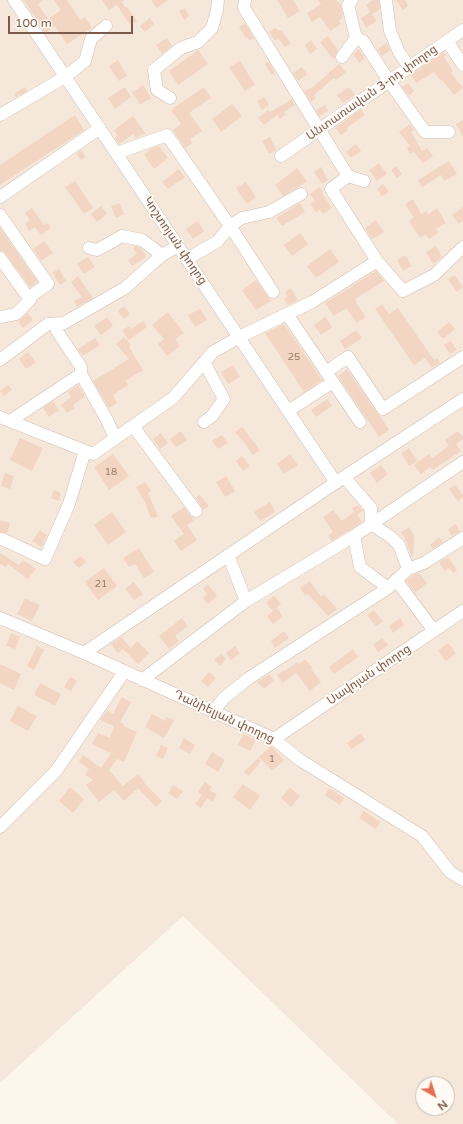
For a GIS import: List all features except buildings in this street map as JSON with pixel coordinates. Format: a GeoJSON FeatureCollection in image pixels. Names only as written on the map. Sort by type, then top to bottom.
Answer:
{"type":"FeatureCollection","features":[{"type":"Feature","properties":{"kind":"street","name":"Կոշտոյան փողոց"},"geometry":{"type":"LineString","coordinates":[[14,0],[288,411],[340,480],[371,508],[371,524]]}},
{"type":"Feature","properties":{"kind":"street"},"geometry":{"type":"LineString","coordinates":[[170,98],[157,90],[154,70],[181,48],[198,42],[212,28],[218,0]]}},
{"type":"Feature","properties":{"kind":"street"},"geometry":{"type":"LineString","coordinates":[[245,0],[244,8],[348,176],[364,181]]}},
{"type":"Feature","properties":{"kind":"street"},"geometry":{"type":"LineString","coordinates":[[352,0],[348,5],[356,38]]}},
{"type":"Feature","properties":{"kind":"street"},"geometry":{"type":"LineString","coordinates":[[386,0],[390,31],[399,52],[409,67]]}},
{"type":"Feature","properties":{"kind":"street"},"geometry":{"type":"LineString","coordinates":[[0,115],[65,77],[85,61],[91,39],[106,26]]}},
{"type":"Feature","properties":{"kind":"street","name":"Անտառավան 3-րդ փողոց"},"geometry":{"type":"LineString","coordinates":[[282,156],[463,30]]}},
{"type":"Feature","properties":{"kind":"street"},"geometry":{"type":"LineString","coordinates":[[342,57],[356,38]]}},
{"type":"Feature","properties":{"kind":"street"},"geometry":{"type":"LineString","coordinates":[[356,38],[363,41],[425,132],[449,132]]}},
{"type":"Feature","properties":{"kind":"street"},"geometry":{"type":"LineString","coordinates":[[447,41],[463,65]]}},
{"type":"Feature","properties":{"kind":"street"},"geometry":{"type":"LineString","coordinates":[[0,197],[100,128]]}},
{"type":"Feature","properties":{"kind":"street"},"geometry":{"type":"LineString","coordinates":[[116,153],[168,135],[273,292]]}},
{"type":"Feature","properties":{"kind":"street"},"geometry":{"type":"LineString","coordinates":[[348,176],[331,189],[378,261],[403,291],[434,275],[463,247]]}},
{"type":"Feature","properties":{"kind":"street"},"geometry":{"type":"LineString","coordinates":[[187,259],[218,241],[230,226],[242,218],[270,212],[301,194]]}},
{"type":"Feature","properties":{"kind":"street"},"geometry":{"type":"LineString","coordinates":[[0,215],[48,284],[28,298]]}},
{"type":"Feature","properties":{"kind":"street"},"geometry":{"type":"LineString","coordinates":[[89,248],[97,250],[122,236],[142,240],[162,255]]}},
{"type":"Feature","properties":{"kind":"street"},"geometry":{"type":"LineString","coordinates":[[0,360],[48,324],[64,323],[125,288],[162,255],[178,246]]}},
{"type":"Feature","properties":{"kind":"street"},"geometry":{"type":"LineString","coordinates":[[0,258],[30,300],[16,314],[0,317]]}},
{"type":"Feature","properties":{"kind":"street"},"geometry":{"type":"LineString","coordinates":[[5,419],[93,454],[172,398],[213,352],[239,337],[312,302],[378,261]]}},
{"type":"Feature","properties":{"kind":"street"},"geometry":{"type":"LineString","coordinates":[[287,314],[360,422]]}},
{"type":"Feature","properties":{"kind":"street"},"geometry":{"type":"LineString","coordinates":[[56,324],[57,331],[81,367],[80,374],[107,420],[115,438]]}},
{"type":"Feature","properties":{"kind":"street"},"geometry":{"type":"LineString","coordinates":[[326,372],[348,357],[383,409],[463,356]]}},
{"type":"Feature","properties":{"kind":"street"},"geometry":{"type":"LineString","coordinates":[[204,362],[224,399],[212,416],[204,422]]}},
{"type":"Feature","properties":{"kind":"street"},"geometry":{"type":"LineString","coordinates":[[5,419],[80,374]]}},
{"type":"Feature","properties":{"kind":"street"},"geometry":{"type":"LineString","coordinates":[[288,411],[333,382]]}},
{"type":"Feature","properties":{"kind":"street"},"geometry":{"type":"LineString","coordinates":[[84,653],[463,399]]}},
{"type":"Feature","properties":{"kind":"street"},"geometry":{"type":"LineString","coordinates":[[132,426],[196,511]]}},
{"type":"Feature","properties":{"kind":"street"},"geometry":{"type":"LineString","coordinates":[[2,539],[44,559],[69,504],[85,451]]}},
{"type":"Feature","properties":{"kind":"street"},"geometry":{"type":"LineString","coordinates":[[142,680],[246,601],[354,536],[463,462]]}},
{"type":"Feature","properties":{"kind":"street"},"geometry":{"type":"LineString","coordinates":[[371,524],[391,537],[399,545],[408,569]]}},
{"type":"Feature","properties":{"kind":"street"},"geometry":{"type":"LineString","coordinates":[[354,536],[360,567],[392,584],[434,630]]}},
{"type":"Feature","properties":{"kind":"street"},"geometry":{"type":"LineString","coordinates":[[213,712],[224,698],[249,678],[392,584],[408,569],[424,563],[463,538]]}},
{"type":"Feature","properties":{"kind":"street"},"geometry":{"type":"LineString","coordinates":[[228,556],[246,601]]}},
{"type":"Feature","properties":{"kind":"street","name":"Սավոյան փողոց"},"geometry":{"type":"LineString","coordinates":[[274,739],[463,611]]}},
{"type":"Feature","properties":{"kind":"street","name":"Դանիելյան փողոց"},"geometry":{"type":"LineString","coordinates":[[0,618],[84,653],[274,739],[300,760],[422,836],[450,872],[463,880]]}},
{"type":"Feature","properties":{"kind":"street"},"geometry":{"type":"LineString","coordinates":[[0,827],[56,771],[124,672]]}},
{"type":"Feature","properties":{"kind":"shaded area"},"geometry":{"type":"Polygon","coordinates":[[[0,0],[463,0],[463,1124],[398,1124],[183,916],[0,1083],[0,0]]]}}]}
